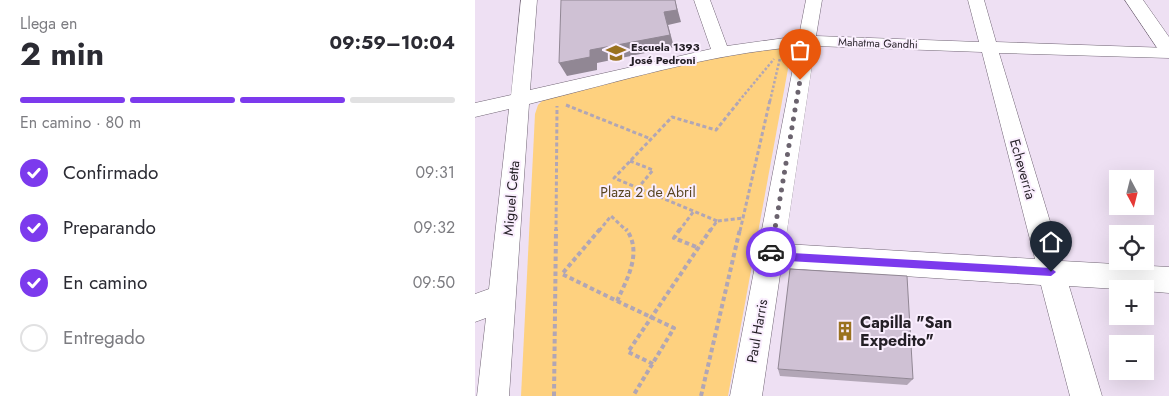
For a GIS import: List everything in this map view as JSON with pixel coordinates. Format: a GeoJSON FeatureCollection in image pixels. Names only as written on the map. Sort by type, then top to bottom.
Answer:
{"type":"FeatureCollection","features":[{"type":"Feature","properties":{"kind":"street","name":"Miguel Cetta"},"geometry":{"type":"LineString","coordinates":[[493,396],[529,0]]}},
{"type":"Feature","properties":{"kind":"street"},"geometry":{"type":"LineString","coordinates":[[702,0],[721,52]]}},
{"type":"Feature","properties":{"kind":"street","name":"Paul Harris"},"geometry":{"type":"LineString","coordinates":[[746,396],[814,0]]}},
{"type":"Feature","properties":{"kind":"street","name":"Echeverría"},"geometry":{"type":"LineString","coordinates":[[977,0],[1086,396]]}},
{"type":"Feature","properties":{"kind":"street"},"geometry":{"type":"LineString","coordinates":[[1134,0],[1169,52]]}},
{"type":"Feature","properties":{"kind":"street","name":"Mahatma Gandhi"},"geometry":{"type":"LineString","coordinates":[[475,110],[721,52],[769,44],[807,41],[1169,52]]}},
{"type":"Feature","properties":{"kind":"street"},"geometry":{"type":"LineString","coordinates":[[770,256],[1169,280]]}},
{"type":"Feature","properties":{"kind":"street"},"geometry":{"type":"LineString","coordinates":[[475,308],[502,296]]}},
{"type":"Feature","properties":{"kind":"path"},"geometry":{"type":"LineString","coordinates":[[701,396],[743,218],[782,50],[716,130],[672,117],[614,178],[717,221],[743,218]]}},
{"type":"Feature","properties":{"kind":"path"},"geometry":{"type":"LineString","coordinates":[[554,396],[557,102],[651,139]]}},
{"type":"Feature","properties":{"kind":"path"},"geometry":{"type":"LineString","coordinates":[[630,161],[653,170],[638,188]]}},
{"type":"Feature","properties":{"kind":"path"},"geometry":{"type":"LineString","coordinates":[[694,211],[673,238],[699,248]]}},
{"type":"Feature","properties":{"kind":"path"},"geometry":{"type":"LineString","coordinates":[[555,276],[562,274],[611,216],[623,224],[633,236],[635,255],[629,276],[617,301]]}},
{"type":"Feature","properties":{"kind":"path"},"geometry":{"type":"LineString","coordinates":[[653,364],[628,352],[717,221]]}},
{"type":"Feature","properties":{"kind":"path"},"geometry":{"type":"LineString","coordinates":[[562,274],[675,328],[633,396]]}},
{"type":"Feature","properties":{"kind":"green space","name":"Plaza 2 de Abril"},"geometry":{"type":"Polygon","coordinates":[[[792,47],[728,396],[521,396],[535,114],[538,105],[543,100],[723,54],[792,47]]]}},
{"type":"Feature","properties":{"kind":"building"},"geometry":{"type":"Polygon","coordinates":[[[561,0],[675,0],[677,10],[664,12],[670,35],[590,50],[590,57],[559,63],[561,0]]]}},
{"type":"Feature","properties":{"kind":"building","name":"Capilla \"San Expedito\""},"geometry":{"type":"Polygon","coordinates":[[[790,269],[907,276],[913,379],[778,369],[790,269]]]}},
{"type":"Feature","properties":{"kind":"way so far"},"geometry":{"type":"LineString","coordinates":[[771,252],[800,80]]}},
{"type":"Feature","properties":{"kind":"place","name":"Escuela 1393 José Pedroni"},"geometry":{"type":"Point","coordinates":[616,53]}},
{"type":"Feature","properties":{"kind":"place","name":"Capilla \"San Expedito\""},"geometry":{"type":"Point","coordinates":[845,331]}},
{"type":"Feature","properties":{"kind":"route"},"geometry":{"type":"LineString","coordinates":[[771,252],[770,256],[1051,272]]}}]}
